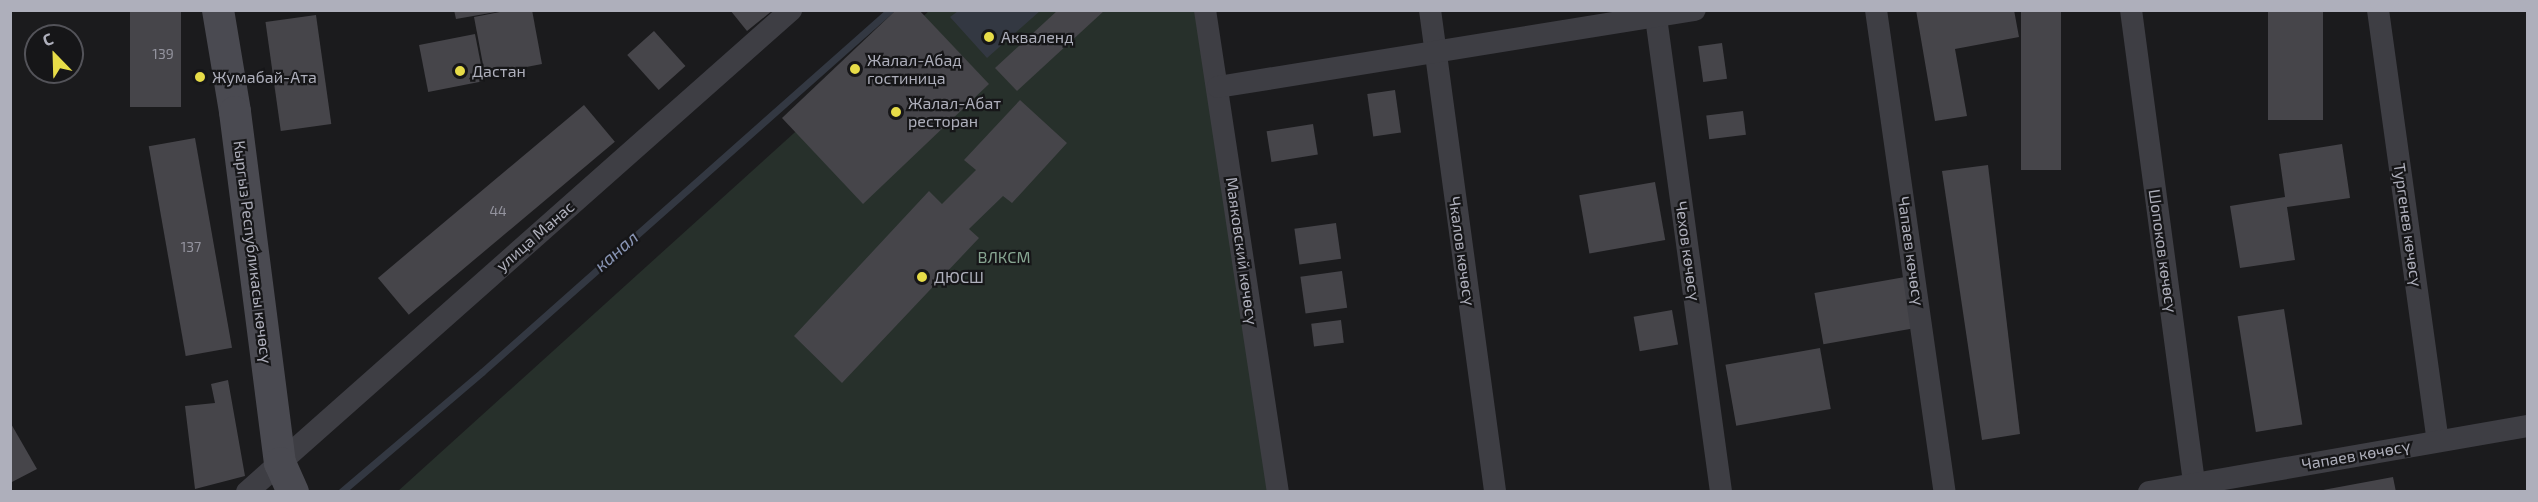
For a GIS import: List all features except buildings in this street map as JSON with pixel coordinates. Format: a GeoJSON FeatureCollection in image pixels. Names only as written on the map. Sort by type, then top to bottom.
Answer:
{"type":"FeatureCollection","features":[{"type":"Feature","properties":{"kind":"main road","name":"Кыргыз Республикасы көчөсү"},"geometry":{"type":"LineString","coordinates":[[218,10],[235,112],[280,463],[293,492]]}},
{"type":"Feature","properties":{"kind":"street","name":"улица Манас"},"geometry":{"type":"LineString","coordinates":[[247,492],[791,10]]}},
{"type":"Feature","properties":{"kind":"street","name":"Маяковский көчөсү"},"geometry":{"type":"LineString","coordinates":[[1205,10],[1278,492]]}},
{"type":"Feature","properties":{"kind":"street","name":"Чкалов көчөсү"},"geometry":{"type":"LineString","coordinates":[[1430,10],[1495,492]]}},
{"type":"Feature","properties":{"kind":"street"},"geometry":{"type":"LineString","coordinates":[[1218,87],[1436,54],[1655,14],[1695,10]]}},
{"type":"Feature","properties":{"kind":"street","name":"Чапаев көчөсү"},"geometry":{"type":"LineString","coordinates":[[1876,10],[1946,492]]}},
{"type":"Feature","properties":{"kind":"street","name":"Шопоков көчөсү"},"geometry":{"type":"LineString","coordinates":[[2131,10],[2195,488]]}},
{"type":"Feature","properties":{"kind":"street","name":"Тургенев көчөсү"},"geometry":{"type":"LineString","coordinates":[[2378,10],[2438,440]]}},
{"type":"Feature","properties":{"kind":"street","name":"Чехов көчөсү"},"geometry":{"type":"LineString","coordinates":[[1655,14],[1721,492]]}},
{"type":"Feature","properties":{"kind":"street","name":"Чапаев көчөсү"},"geometry":{"type":"LineString","coordinates":[[2149,492],[2195,488],[2438,440],[2528,426]]}},
{"type":"Feature","properties":{"kind":"green space","name":"ВЛКСМ"},"geometry":{"type":"Polygon","coordinates":[[[929,11],[1199,11],[1271,491],[397,492],[929,11]]]}},
{"type":"Feature","properties":{"kind":"shaded area","name":"Акваленд"},"geometry":{"type":"Polygon","coordinates":[[[958,11],[1040,11],[987,58],[950,17],[958,11]]]}},
{"type":"Feature","properties":{"kind":"waterway","name":"канал"},"geometry":{"type":"LineString","coordinates":[[341,492],[482,372],[890,10]]}},
{"type":"Feature","properties":{"kind":"place","name":"Акваленд"},"geometry":{"type":"Point","coordinates":[989,37]}},
{"type":"Feature","properties":{"kind":"place","name":"Жалал-Абад гостиница"},"geometry":{"type":"Point","coordinates":[855,69]}},
{"type":"Feature","properties":{"kind":"place","name":"Дастан"},"geometry":{"type":"Point","coordinates":[460,71]}},
{"type":"Feature","properties":{"kind":"place","name":"Жумабай-Ата"},"geometry":{"type":"Point","coordinates":[200,77]}},
{"type":"Feature","properties":{"kind":"place","name":"Жалал-Абат ресторан"},"geometry":{"type":"Point","coordinates":[896,112]}},
{"type":"Feature","properties":{"kind":"place","name":"ДЮСШ"},"geometry":{"type":"Point","coordinates":[922,277]}}]}
